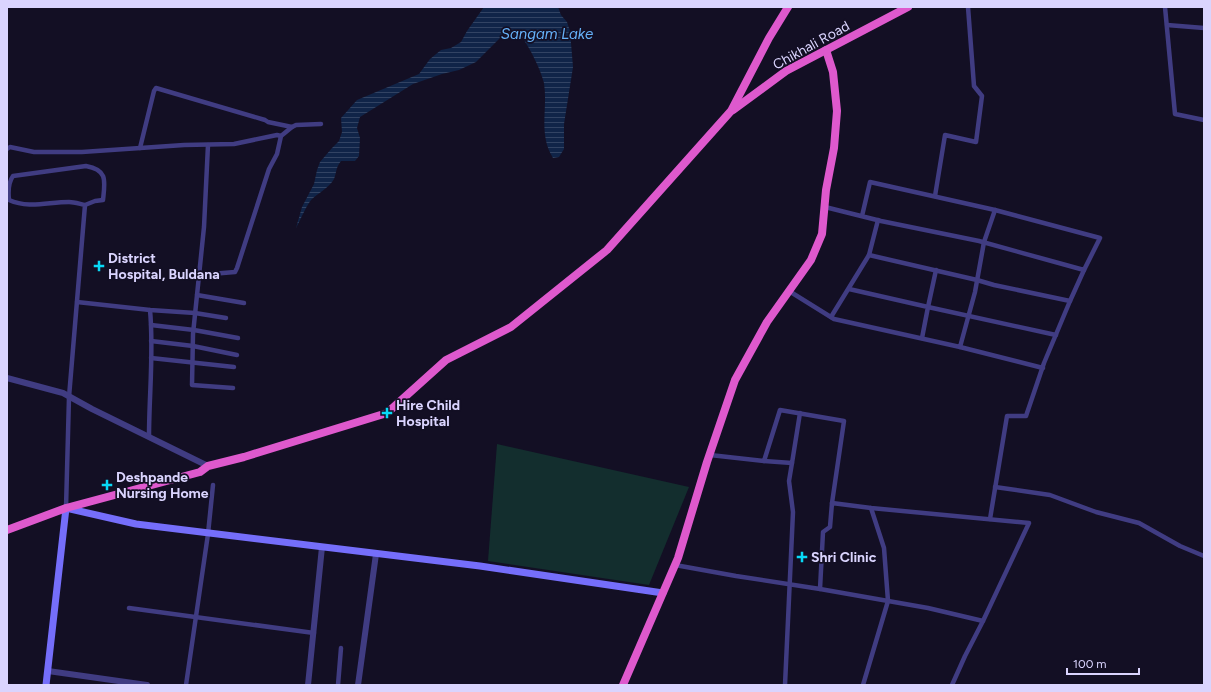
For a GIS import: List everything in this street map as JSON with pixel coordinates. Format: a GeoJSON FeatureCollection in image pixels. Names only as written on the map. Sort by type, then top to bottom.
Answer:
{"type":"FeatureCollection","features":[{"type":"Feature","properties":{"kind":"highway"},"geometry":{"type":"LineString","coordinates":[[7,530],[66,508],[200,472],[208,466],[244,457],[387,412],[446,360],[512,328],[607,250],[731,111],[769,38],[788,7]]}},
{"type":"Feature","properties":{"kind":"highway","name":"Chikhali Road"},"geometry":{"type":"LineString","coordinates":[[731,111],[786,71],[908,7]]}},
{"type":"Feature","properties":{"kind":"highway"},"geometry":{"type":"LineString","coordinates":[[623,685],[675,565],[735,380],[767,322],[811,260],[822,234],[834,148],[837,111],[834,72],[826,50]]}},
{"type":"Feature","properties":{"kind":"main road"},"geometry":{"type":"LineString","coordinates":[[46,685],[66,508],[136,524],[208,534],[480,566],[662,593]]}},
{"type":"Feature","properties":{"kind":"street"},"geometry":{"type":"LineString","coordinates":[[935,196],[945,135],[976,142],[982,96],[974,86],[968,7]]}},
{"type":"Feature","properties":{"kind":"street"},"geometry":{"type":"LineString","coordinates":[[1165,7],[1175,114],[1204,120]]}},
{"type":"Feature","properties":{"kind":"street"},"geometry":{"type":"LineString","coordinates":[[1167,25],[1204,28]]}},
{"type":"Feature","properties":{"kind":"street"},"geometry":{"type":"LineString","coordinates":[[140,148],[156,88],[268,122],[292,127]]}},
{"type":"Feature","properties":{"kind":"street"},"geometry":{"type":"LineString","coordinates":[[199,275],[235,272],[269,169],[277,154],[282,136],[296,125],[320,124]]}},
{"type":"Feature","properties":{"kind":"street"},"geometry":{"type":"LineString","coordinates":[[7,149],[10,147],[34,152],[82,152],[234,144],[282,136]]}},
{"type":"Feature","properties":{"kind":"street"},"geometry":{"type":"LineString","coordinates":[[208,145],[204,227],[195,313],[192,385],[233,388]]}},
{"type":"Feature","properties":{"kind":"street"},"geometry":{"type":"LineString","coordinates":[[86,166],[94,168],[100,171],[104,178],[103,200],[95,201],[85,206],[71,202],[25,205],[16,203],[9,200],[8,193],[10,181],[13,176],[86,166]]}},
{"type":"Feature","properties":{"kind":"street"},"geometry":{"type":"LineString","coordinates":[[862,216],[870,182],[994,210],[1100,238],[1070,301],[1043,368],[1026,416],[1007,416],[990,519]]}},
{"type":"Feature","properties":{"kind":"street"},"geometry":{"type":"LineString","coordinates":[[66,508],[69,397],[85,206]]}},
{"type":"Feature","properties":{"kind":"street"},"geometry":{"type":"LineString","coordinates":[[825,207],[878,220],[984,242],[1084,270]]}},
{"type":"Feature","properties":{"kind":"street"},"geometry":{"type":"LineString","coordinates":[[960,347],[977,280],[984,242],[994,210]]}},
{"type":"Feature","properties":{"kind":"street"},"geometry":{"type":"LineString","coordinates":[[831,317],[869,255],[878,220]]}},
{"type":"Feature","properties":{"kind":"street"},"geometry":{"type":"LineString","coordinates":[[869,255],[994,285],[1070,301]]}},
{"type":"Feature","properties":{"kind":"street"},"geometry":{"type":"LineString","coordinates":[[922,338],[936,270]]}},
{"type":"Feature","properties":{"kind":"street"},"geometry":{"type":"LineString","coordinates":[[849,289],[1056,335]]}},
{"type":"Feature","properties":{"kind":"street"},"geometry":{"type":"LineString","coordinates":[[789,291],[834,319],[922,338],[1043,368]]}},
{"type":"Feature","properties":{"kind":"street"},"geometry":{"type":"LineString","coordinates":[[197,294],[244,303]]}},
{"type":"Feature","properties":{"kind":"street"},"geometry":{"type":"LineString","coordinates":[[77,302],[195,313],[226,318]]}},
{"type":"Feature","properties":{"kind":"street"},"geometry":{"type":"LineString","coordinates":[[149,437],[151,358],[150,310]]}},
{"type":"Feature","properties":{"kind":"street"},"geometry":{"type":"LineString","coordinates":[[151,325],[194,330],[238,338]]}},
{"type":"Feature","properties":{"kind":"street"},"geometry":{"type":"LineString","coordinates":[[151,341],[193,346],[237,355]]}},
{"type":"Feature","properties":{"kind":"street"},"geometry":{"type":"LineString","coordinates":[[151,358],[234,367]]}},
{"type":"Feature","properties":{"kind":"street"},"geometry":{"type":"LineString","coordinates":[[7,378],[63,393],[208,466]]}},
{"type":"Feature","properties":{"kind":"street"},"geometry":{"type":"LineString","coordinates":[[764,461],[780,410],[844,421],[830,527],[823,532],[820,589]]}},
{"type":"Feature","properties":{"kind":"street"},"geometry":{"type":"LineString","coordinates":[[784,685],[794,512],[789,481],[800,413]]}},
{"type":"Feature","properties":{"kind":"street"},"geometry":{"type":"LineString","coordinates":[[710,455],[792,463]]}},
{"type":"Feature","properties":{"kind":"street"},"geometry":{"type":"LineString","coordinates":[[186,685],[208,534],[213,485]]}},
{"type":"Feature","properties":{"kind":"street"},"geometry":{"type":"LineString","coordinates":[[995,487],[1050,495],[1096,512],[1140,524],[1180,546],[1204,556]]}},
{"type":"Feature","properties":{"kind":"street"},"geometry":{"type":"LineString","coordinates":[[832,503],[1029,523],[983,621],[964,656],[952,685]]}},
{"type":"Feature","properties":{"kind":"street"},"geometry":{"type":"LineString","coordinates":[[863,685],[888,601],[884,548],[871,508]]}},
{"type":"Feature","properties":{"kind":"street"},"geometry":{"type":"LineString","coordinates":[[308,685],[322,547]]}},
{"type":"Feature","properties":{"kind":"street"},"geometry":{"type":"LineString","coordinates":[[358,685],[376,554]]}},
{"type":"Feature","properties":{"kind":"street"},"geometry":{"type":"LineString","coordinates":[[675,565],[928,608],[983,621]]}},
{"type":"Feature","properties":{"kind":"street"},"geometry":{"type":"LineString","coordinates":[[129,608],[314,633]]}},
{"type":"Feature","properties":{"kind":"street"},"geometry":{"type":"LineString","coordinates":[[338,685],[341,648]]}},
{"type":"Feature","properties":{"kind":"street"},"geometry":{"type":"LineString","coordinates":[[48,672],[147,685]]}},
{"type":"Feature","properties":{"kind":"green space"},"geometry":{"type":"Polygon","coordinates":[[[497,444],[689,487],[649,585],[488,561],[497,444]]]}},
{"type":"Feature","properties":{"kind":"water","name":"Sangam Lake"},"geometry":{"type":"Polygon","coordinates":[[[484,7],[558,7],[561,15],[567,22],[570,31],[573,67],[564,124],[564,149],[559,157],[553,158],[548,149],[544,121],[544,83],[534,58],[521,36],[501,37],[476,62],[459,70],[413,84],[360,117],[357,128],[360,138],[359,156],[355,161],[341,161],[332,182],[311,200],[296,228],[302,207],[314,184],[320,162],[339,141],[342,132],[341,118],[357,100],[419,74],[430,59],[441,50],[451,48],[461,42],[484,7]]]}},
{"type":"Feature","properties":{"kind":"place","name":"District Hospital, Buldana"},"geometry":{"type":"Point","coordinates":[99,266]}},
{"type":"Feature","properties":{"kind":"place","name":"Hire Child Hospital"},"geometry":{"type":"Point","coordinates":[387,413]}},
{"type":"Feature","properties":{"kind":"place","name":"Deshpande Nursing Home"},"geometry":{"type":"Point","coordinates":[107,485]}},
{"type":"Feature","properties":{"kind":"place","name":"Shri Clinic"},"geometry":{"type":"Point","coordinates":[802,557]}}]}
